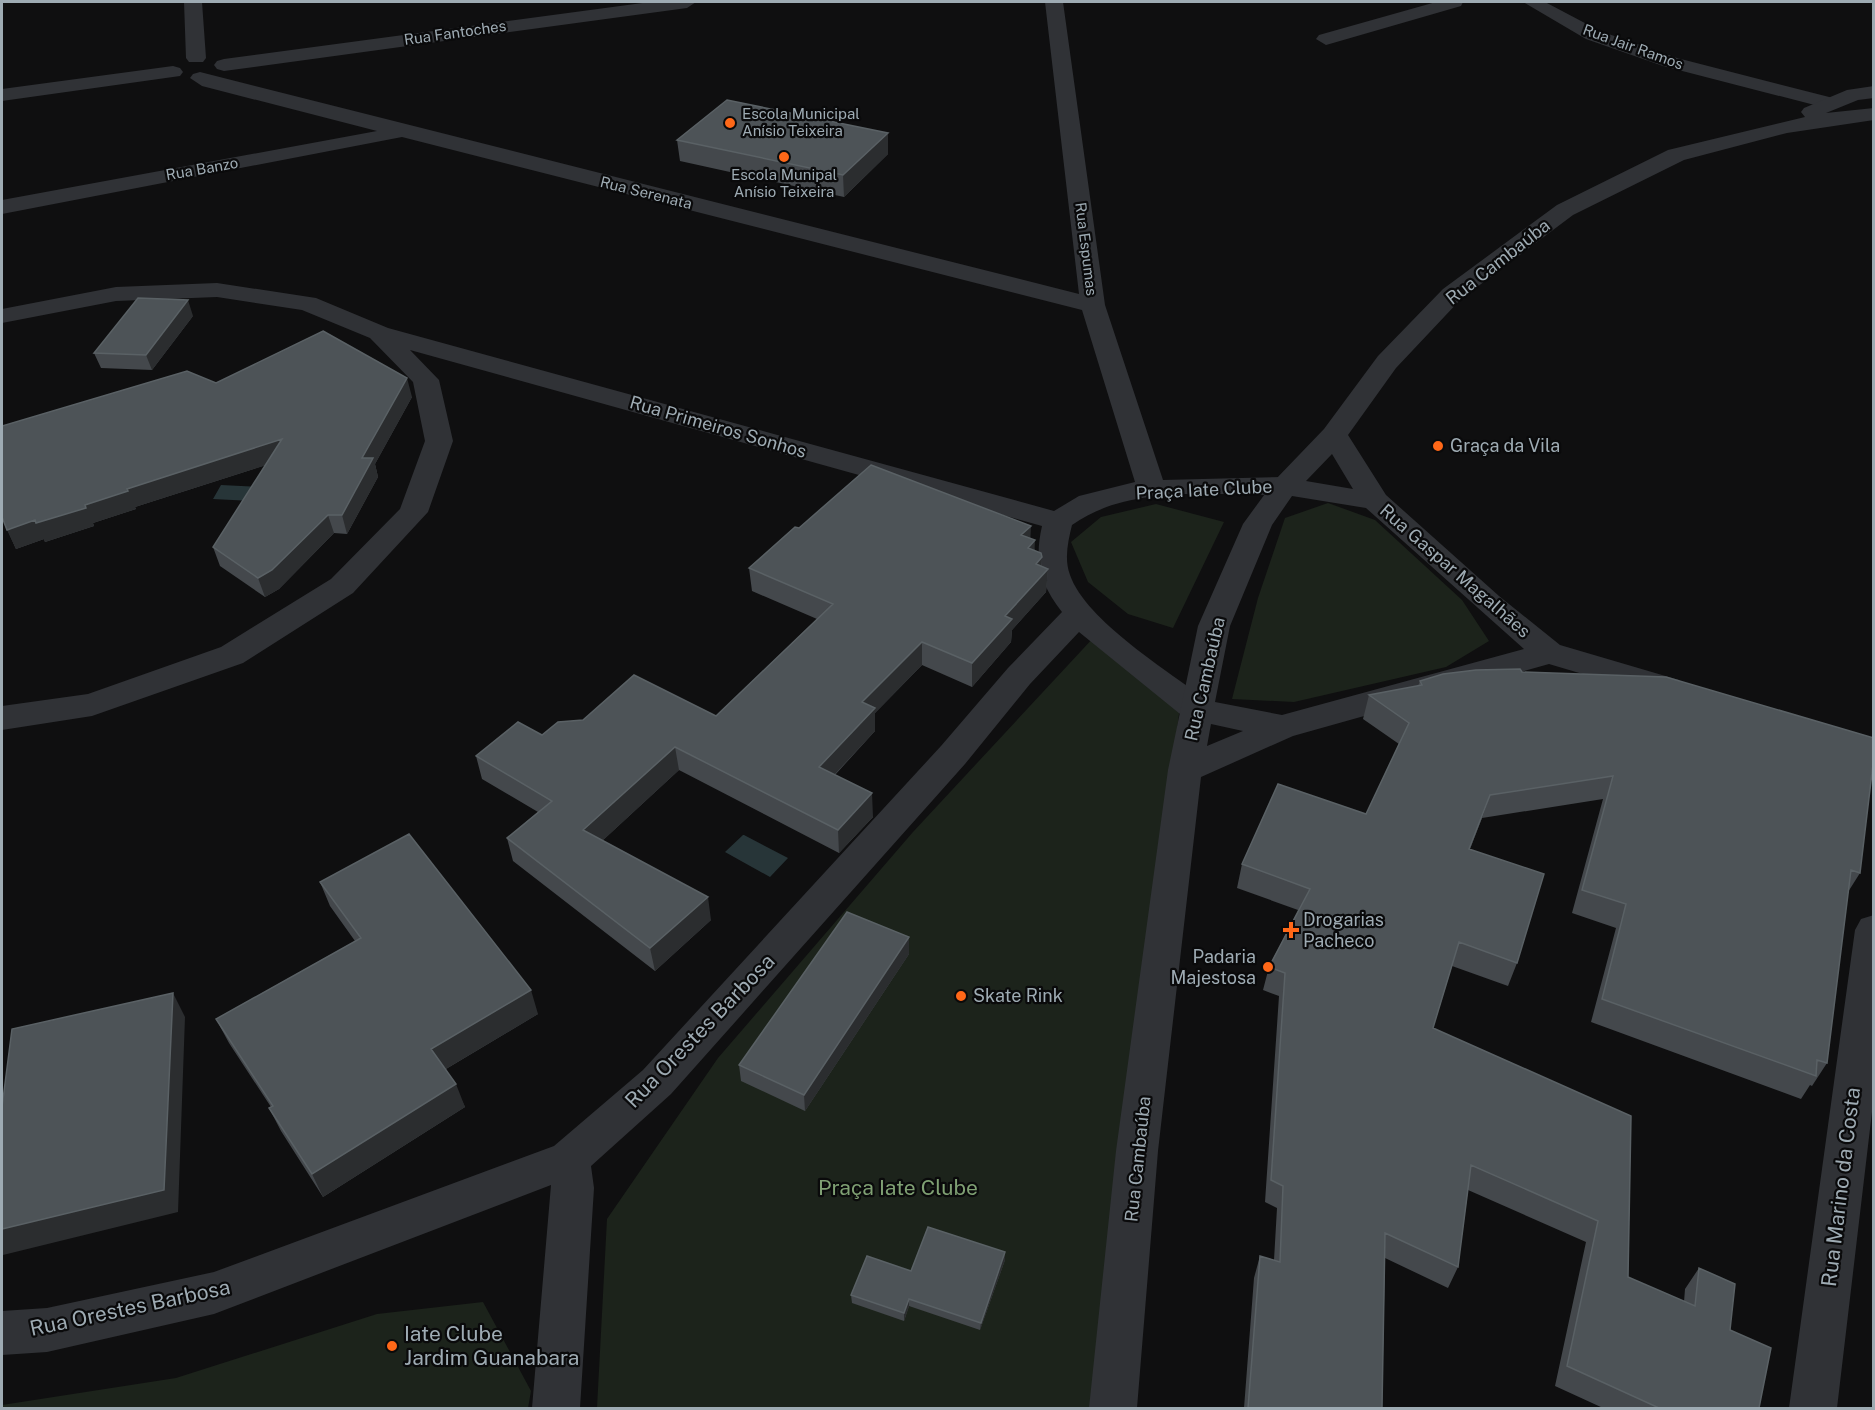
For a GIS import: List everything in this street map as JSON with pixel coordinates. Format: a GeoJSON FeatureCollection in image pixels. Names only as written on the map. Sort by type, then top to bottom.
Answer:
{"type":"FeatureCollection","features":[{"type":"Feature","properties":{"kind":"street"},"geometry":{"type":"LineString","coordinates":[[2,95],[172,72],[180,63],[198,68],[193,2]]}},
{"type":"Feature","properties":{"kind":"street","name":"Rua Fantoches"},"geometry":{"type":"LineString","coordinates":[[198,68],[213,58],[224,65],[687,2]]}},
{"type":"Feature","properties":{"kind":"street","name":"Rua Espumas"},"geometry":{"type":"LineString","coordinates":[[1054,2],[1093,305],[1152,490]]}},
{"type":"Feature","properties":{"kind":"street"},"geometry":{"type":"LineString","coordinates":[[1326,39],[1454,2]]}},
{"type":"Feature","properties":{"kind":"street","name":"Rua Jair Ramos"},"geometry":{"type":"LineString","coordinates":[[1532,2],[1593,36],[1670,62],[1830,103]]}},
{"type":"Feature","properties":{"kind":"street","name":"Rua Serenata"},"geometry":{"type":"LineString","coordinates":[[198,68],[209,82],[1093,305]]}},
{"type":"Feature","properties":{"kind":"street","name":"Rua Jair Ramos"},"geometry":{"type":"LineString","coordinates":[[1740,80],[1867,94]]}},
{"type":"Feature","properties":{"kind":"street","name":"Rua Cambaúba"},"geometry":{"type":"LineString","coordinates":[[1786,127],[1830,103],[1867,94]]}},
{"type":"Feature","properties":{"kind":"street"},"geometry":{"type":"LineString","coordinates":[[1830,103],[1868,119]]}},
{"type":"Feature","properties":{"kind":"street","name":"Rua Cambaúba"},"geometry":{"type":"LineString","coordinates":[[1113,1408],[1137,1151],[1185,770],[1214,626],[1258,524],[1286,486],[1334,435],[1387,362],[1452,294],[1566,210],[1676,155],[1821,120],[1868,119]]}},
{"type":"Feature","properties":{"kind":"street","name":"Rua Banzo"},"geometry":{"type":"LineString","coordinates":[[2,207],[403,132]]}},
{"type":"Feature","properties":{"kind":"street","name":"Rua Primeiros Sonhos"},"geometry":{"type":"LineString","coordinates":[[2,316],[116,294],[217,290],[307,303],[378,333],[1058,521]]}},
{"type":"Feature","properties":{"kind":"street","name":"Rua Primeiros Sonhos"},"geometry":{"type":"LineString","coordinates":[[2,718],[92,705],[232,655],[342,586],[412,512],[440,441],[426,380],[378,333]]}},
{"type":"Feature","properties":{"kind":"street"},"geometry":{"type":"LineString","coordinates":[[1334,435],[1375,501]]}},
{"type":"Feature","properties":{"kind":"street","name":"Praça Iate Clube"},"geometry":{"type":"LineString","coordinates":[[1058,521],[1087,503],[1116,495],[1152,490],[1286,486]]}},
{"type":"Feature","properties":{"kind":"street","name":"Rua Gaspar Magalhães"},"geometry":{"type":"LineString","coordinates":[[1286,486],[1375,501],[1548,653],[1694,696]]}},
{"type":"Feature","properties":{"kind":"street"},"geometry":{"type":"LineString","coordinates":[[1058,521],[1052,549],[1055,576],[1078,614],[1197,710]]}},
{"type":"Feature","properties":{"kind":"street","name":"Rua Orestes Barbosa"},"geometry":{"type":"LineString","coordinates":[[2,1333],[47,1330],[214,1293],[569,1159],[657,1082],[953,755],[1019,676],[1078,614]]}},
{"type":"Feature","properties":{"kind":"street","name":"Rua Gaspar Magalhães"},"geometry":{"type":"LineString","coordinates":[[1197,710],[1282,727],[1548,653]]}},
{"type":"Feature","properties":{"kind":"street"},"geometry":{"type":"LineString","coordinates":[[1185,770],[1282,727]]}},
{"type":"Feature","properties":{"kind":"street","name":"Rua Marino da Costa"},"geometry":{"type":"LineString","coordinates":[[1813,1408],[1874,930]]}},
{"type":"Feature","properties":{"kind":"street"},"geometry":{"type":"LineString","coordinates":[[556,1408],[573,1188],[569,1159]]}},
{"type":"Feature","properties":{"kind":"green space"},"geometry":{"type":"Polygon","coordinates":[[[1328,503],[1375,520],[1462,600],[1489,641],[1446,667],[1294,702],[1232,699],[1258,598],[1285,518],[1328,503]]]}},
{"type":"Feature","properties":{"kind":"green space"},"geometry":{"type":"Polygon","coordinates":[[[1156,504],[1224,522],[1173,628],[1128,614],[1088,582],[1071,542],[1101,517],[1156,504]]]}},
{"type":"Feature","properties":{"kind":"green space","name":"Praça Iate Clube"},"geometry":{"type":"Polygon","coordinates":[[[1095,636],[1180,706],[1092,1408],[597,1408],[607,1219],[718,1058],[913,832],[1095,636]]]}},
{"type":"Feature","properties":{"kind":"green space","name":"Iate Clube Jardim Guanabara"},"geometry":{"type":"Polygon","coordinates":[[[483,1302],[531,1391],[528,1408],[2,1408],[2,1405],[176,1378],[377,1314],[483,1302]]]}},
{"type":"Feature","properties":{"kind":"shaded area"},"geometry":{"type":"Polygon","coordinates":[[[221,485],[261,487],[252,501],[213,499],[221,485]]]}},
{"type":"Feature","properties":{"kind":"shaded area"},"geometry":{"type":"Polygon","coordinates":[[[743,835],[788,858],[770,877],[725,852],[743,835]]]}},
{"type":"Feature","properties":{"kind":"building"},"geometry":{"type":"Polygon","coordinates":[[[727,100],[888,133],[843,175],[677,140],[727,100]]]}},
{"type":"Feature","properties":{"kind":"building"},"geometry":{"type":"Polygon","coordinates":[[[138,298],[188,300],[146,355],[94,353],[138,298]]]}},
{"type":"Feature","properties":{"kind":"building"},"geometry":{"type":"Polygon","coordinates":[[[323,331],[407,378],[362,458],[373,458],[342,515],[328,515],[272,570],[258,578],[213,547],[282,439],[127,489],[128,491],[85,505],[86,508],[36,523],[35,520],[7,530],[2,517],[2,426],[187,371],[216,383],[323,331]]]}},
{"type":"Feature","properties":{"kind":"building"},"geometry":{"type":"Polygon","coordinates":[[[871,465],[1031,526],[1021,535],[1035,540],[1028,548],[1041,553],[1042,557],[1036,564],[1048,569],[1005,616],[1012,619],[972,663],[922,642],[862,702],[875,708],[819,767],[872,793],[838,830],[675,747],[583,830],[708,897],[650,948],[507,838],[552,801],[476,756],[518,722],[542,735],[558,722],[583,720],[634,675],[716,716],[833,604],[749,568],[871,465]]]}},
{"type":"Feature","properties":{"kind":"building"},"geometry":{"type":"Polygon","coordinates":[[[1520,669],[1522,672],[1666,677],[1874,738],[1874,756],[1860,873],[1851,870],[1827,1063],[1817,1060],[1816,1076],[1602,999],[1626,904],[1582,890],[1613,776],[1490,795],[1469,849],[1544,874],[1517,963],[1459,942],[1433,1028],[1631,1116],[1628,1277],[1695,1306],[1699,1268],[1735,1284],[1730,1330],[1771,1348],[1759,1408],[1659,1408],[1567,1366],[1598,1221],[1471,1165],[1458,1267],[1385,1233],[1382,1408],[1248,1408],[1260,1256],[1280,1262],[1283,1186],[1271,1180],[1285,973],[1269,967],[1310,889],[1242,864],[1278,784],[1366,814],[1409,723],[1369,695],[1422,685],[1420,681],[1443,674],[1476,670],[1520,669]]]}},
{"type":"Feature","properties":{"kind":"building"},"geometry":{"type":"Polygon","coordinates":[[[409,834],[531,990],[431,1049],[456,1084],[312,1174],[269,1108],[273,1106],[216,1019],[361,938],[320,882],[409,834]]]}},
{"type":"Feature","properties":{"kind":"building"},"geometry":{"type":"Polygon","coordinates":[[[847,912],[909,937],[804,1095],[739,1065],[847,912]]]}},
{"type":"Feature","properties":{"kind":"building"},"geometry":{"type":"Polygon","coordinates":[[[173,993],[164,1190],[2,1229],[2,1107],[12,1029],[173,993]]]}},
{"type":"Feature","properties":{"kind":"building"},"geometry":{"type":"Polygon","coordinates":[[[928,1227],[1005,1252],[981,1323],[909,1299],[904,1313],[851,1295],[867,1256],[911,1271],[928,1227]]]}},
{"type":"Feature","properties":{"kind":"place","name":"Escola Municipal Anísio Teixeira"},"geometry":{"type":"Point","coordinates":[730,123]}},
{"type":"Feature","properties":{"kind":"place","name":"Escola Munipal Anísio Teixeira"},"geometry":{"type":"Point","coordinates":[784,157]}},
{"type":"Feature","properties":{"kind":"place","name":"Graça da Vila"},"geometry":{"type":"Point","coordinates":[1438,446]}},
{"type":"Feature","properties":{"kind":"place","name":"Drogarias Pacheco"},"geometry":{"type":"Point","coordinates":[1291,930]}},
{"type":"Feature","properties":{"kind":"place","name":"Padaria Majestosa"},"geometry":{"type":"Point","coordinates":[1268,967]}},
{"type":"Feature","properties":{"kind":"place","name":"Skate Rink"},"geometry":{"type":"Point","coordinates":[961,996]}},
{"type":"Feature","properties":{"kind":"place","name":"Iate Clube Jardim Guanabara"},"geometry":{"type":"Point","coordinates":[392,1346]}}]}
